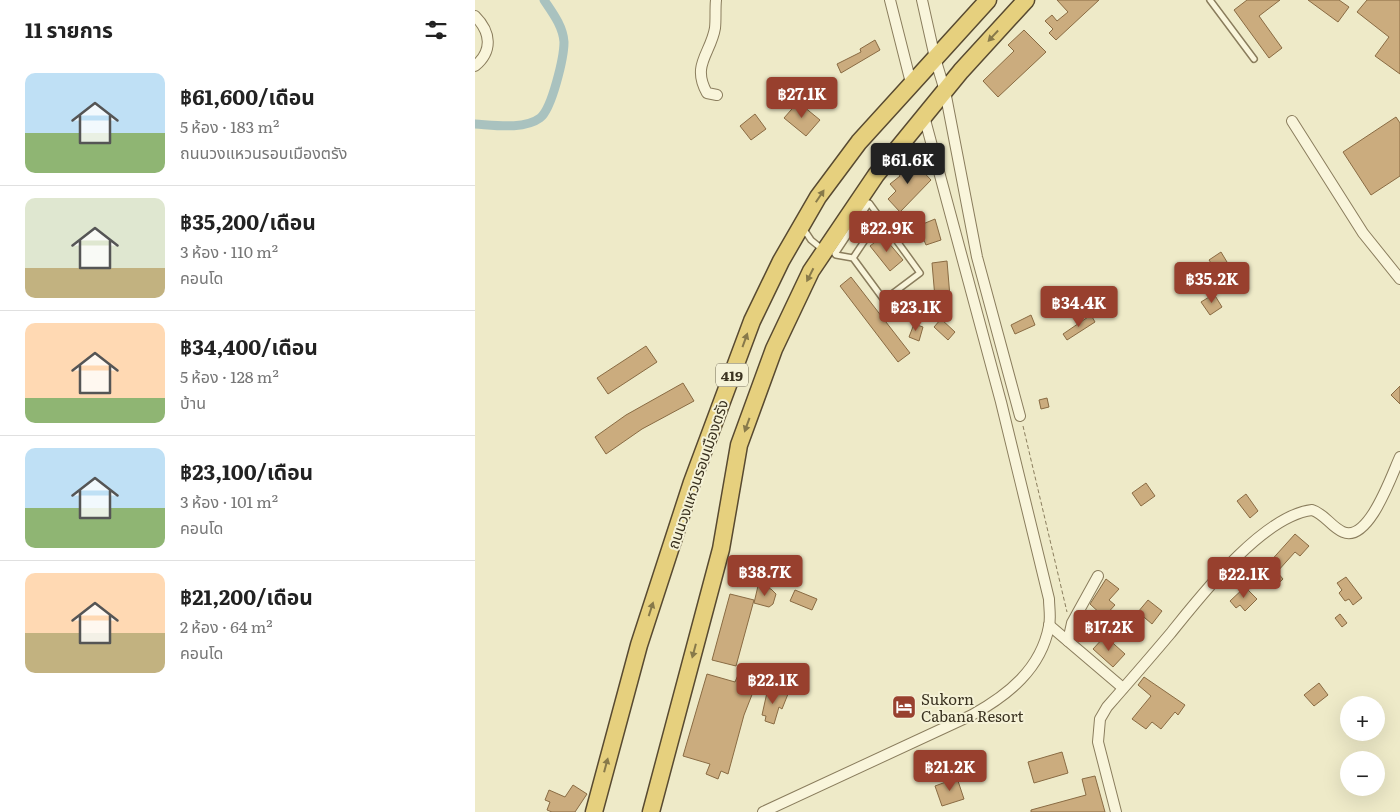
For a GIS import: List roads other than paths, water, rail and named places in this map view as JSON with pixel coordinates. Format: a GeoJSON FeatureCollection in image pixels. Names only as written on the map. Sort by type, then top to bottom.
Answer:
{"type":"FeatureCollection","features":[{"type":"Feature","properties":{"kind":"highway","name":"ถนนวงแหวนรอบเมืองตรัง"},"geometry":{"type":"LineString","coordinates":[[594,812],[639,645],[692,482],[752,321],[781,261],[818,197],[859,142],[988,0]]}},
{"type":"Feature","properties":{"kind":"highway","name":"ถนนวงแหวนรอบเมืองตรัง"},"geometry":{"type":"LineString","coordinates":[[651,812],[721,549],[739,445],[774,349],[811,271],[830,253],[866,199],[876,175],[945,91],[1027,0]]}},
{"type":"Feature","properties":{"kind":"street"},"geometry":{"type":"LineString","coordinates":[[716,0],[715,30],[701,61],[704,87],[707,93],[717,95]]}},
{"type":"Feature","properties":{"kind":"street"},"geometry":{"type":"LineString","coordinates":[[890,0],[911,83]]}},
{"type":"Feature","properties":{"kind":"street"},"geometry":{"type":"LineString","coordinates":[[922,0],[935,58],[945,91],[977,257],[1020,416]]}},
{"type":"Feature","properties":{"kind":"street"},"geometry":{"type":"LineString","coordinates":[[475,16],[484,25],[488,43],[484,59],[475,66]]}},
{"type":"Feature","properties":{"kind":"street"},"geometry":{"type":"LineString","coordinates":[[763,812],[972,715],[998,701],[1022,680],[1040,654],[1049,625],[1049,599],[1003,411],[924,116]]}},
{"type":"Feature","properties":{"kind":"street"},"geometry":{"type":"LineString","coordinates":[[1292,121],[1363,233],[1400,280]]}},
{"type":"Feature","properties":{"kind":"street"},"geometry":{"type":"LineString","coordinates":[[1116,812],[1098,742],[1097,729],[1107,707],[1214,582],[1259,538],[1279,523],[1295,514],[1312,510],[1318,512],[1336,528],[1347,534],[1358,531],[1372,516],[1400,456]]}},
{"type":"Feature","properties":{"kind":"street"},"geometry":{"type":"LineString","coordinates":[[1067,641],[1072,623],[1098,576]]}},
{"type":"Feature","properties":{"kind":"street"},"geometry":{"type":"LineString","coordinates":[[1049,625],[1123,688]]}},
{"type":"Feature","properties":{"kind":"lane"},"geometry":{"type":"LineString","coordinates":[[1210,0],[1254,59]]}},
{"type":"Feature","properties":{"kind":"lane"},"geometry":{"type":"LineString","coordinates":[[802,225],[811,240],[830,253],[853,258],[884,300],[920,273],[879,220],[866,199]]}},
{"type":"Feature","properties":{"kind":"lane"},"geometry":{"type":"LineString","coordinates":[[853,258],[879,220]]}},
{"type":"Feature","properties":{"kind":"waterway"},"geometry":{"type":"LineString","coordinates":[[475,124],[508,126],[526,124],[540,118],[544,113],[557,82],[564,42],[554,14],[544,0]]}},
{"type":"Feature","properties":{"kind":"place","name":"Sukorn Cabana Resort"},"geometry":{"type":"Point","coordinates":[904,707]}}]}
